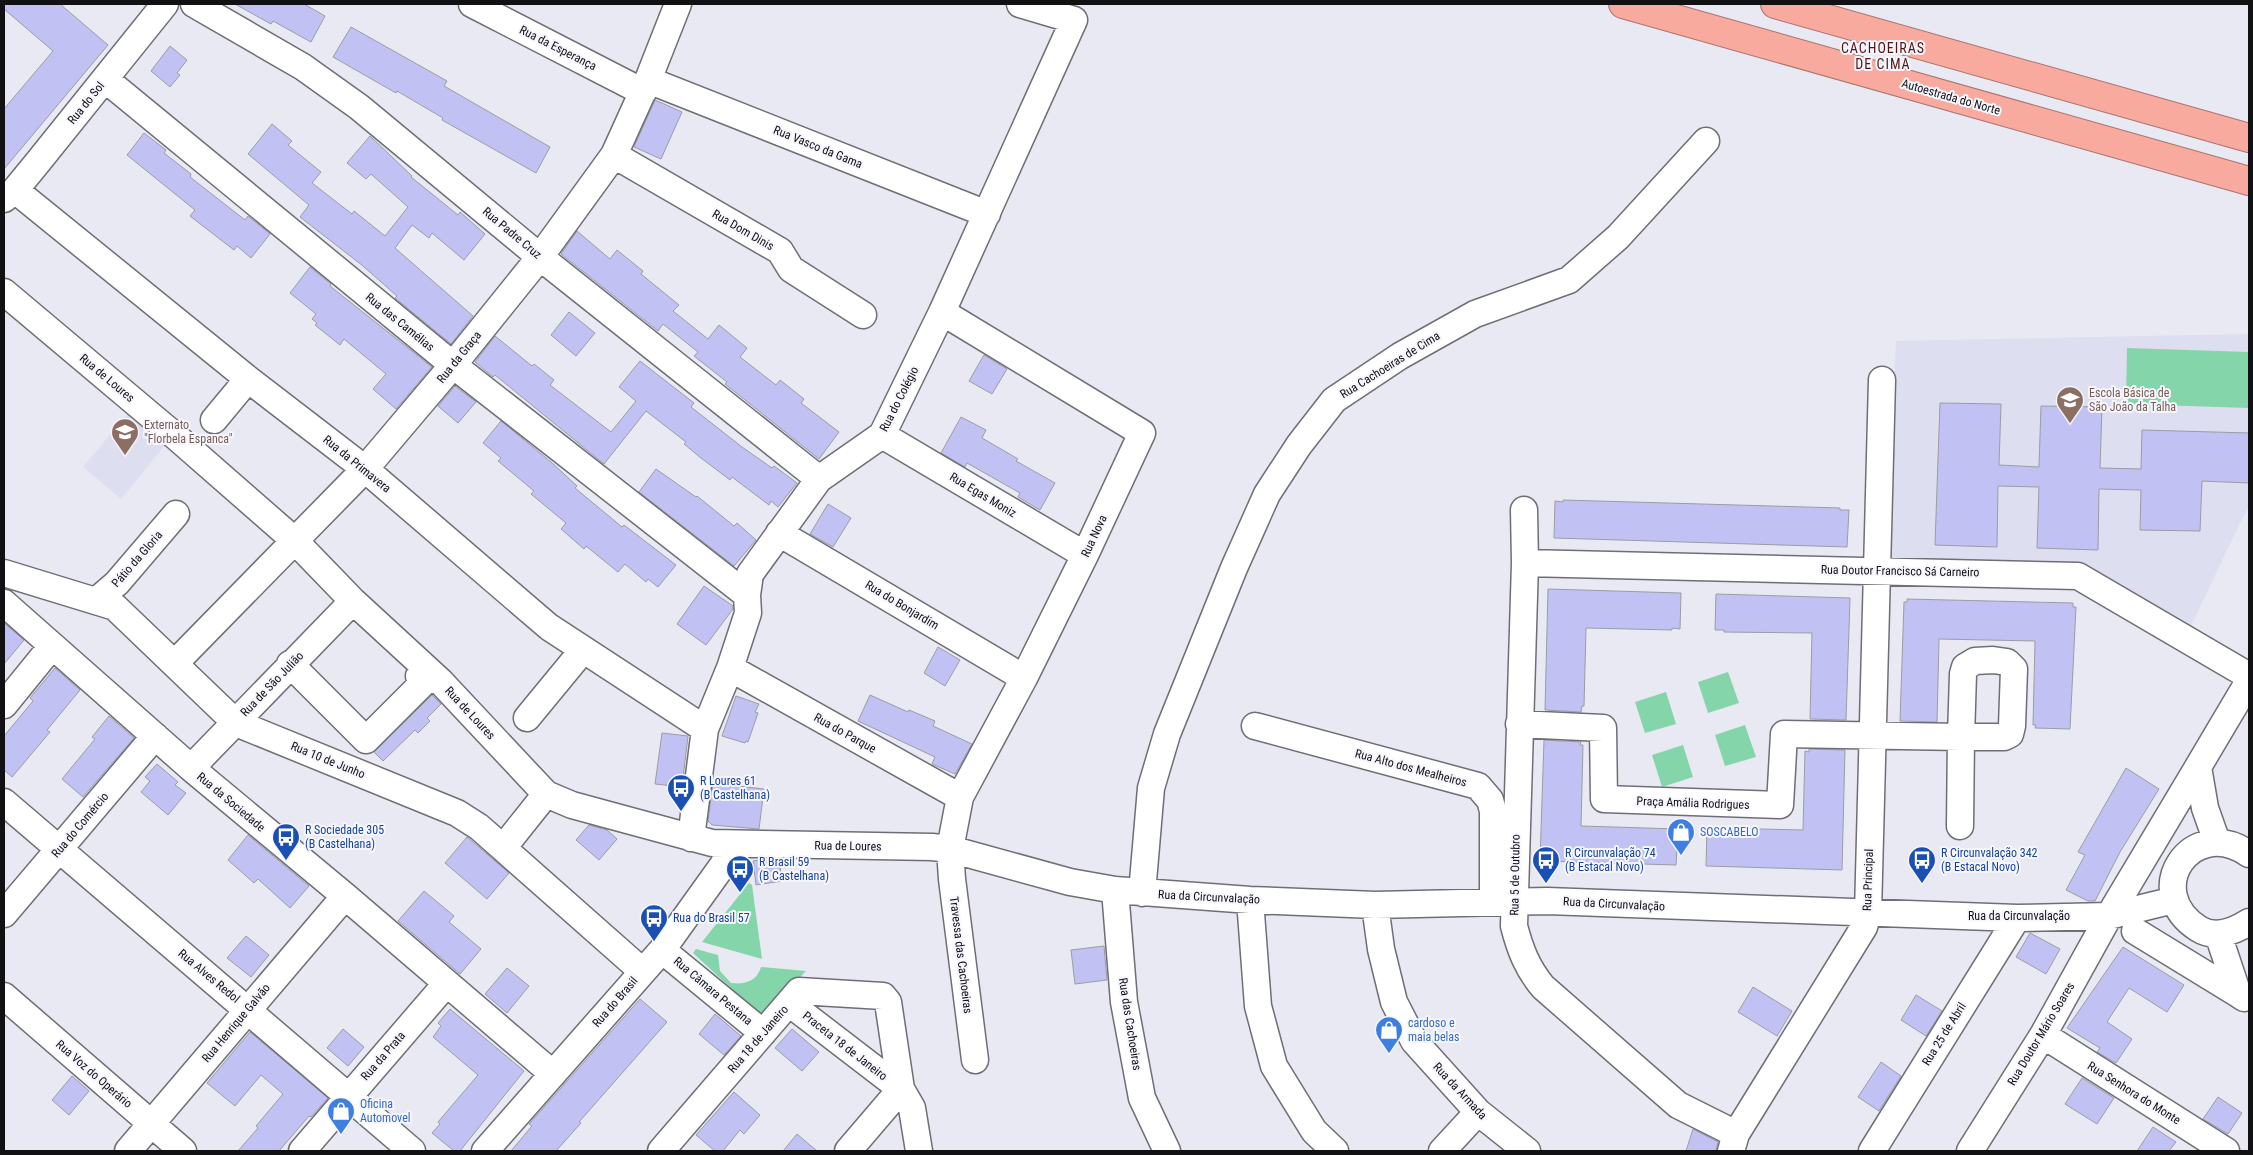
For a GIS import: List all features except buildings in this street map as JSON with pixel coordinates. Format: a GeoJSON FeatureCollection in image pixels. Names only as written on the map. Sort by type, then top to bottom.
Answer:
{"type":"FeatureCollection","features":[{"type":"Feature","properties":{"kind":"highway","name":"Autoestrada do Norte"},"geometry":{"type":"LineString","coordinates":[[1623,4],[2249,181]]}},
{"type":"Feature","properties":{"kind":"highway"},"geometry":{"type":"LineString","coordinates":[[1775,4],[2249,138]]}},
{"type":"Feature","properties":{"kind":"street","name":"Rua do Sol"},"geometry":{"type":"LineString","coordinates":[[10,194],[164,4]]}},
{"type":"Feature","properties":{"kind":"street","name":"Rua Padre Cruz"},"geometry":{"type":"LineString","coordinates":[[194,4],[303,67],[359,107],[540,256],[819,479]]}},
{"type":"Feature","properties":{"kind":"street","name":"Rua da Esperança"},"geometry":{"type":"LineString","coordinates":[[472,4],[646,86]]}},
{"type":"Feature","properties":{"kind":"street","name":"Rua da Graça"},"geometry":{"type":"LineString","coordinates":[[175,663],[365,469],[453,365],[540,256],[614,155],[646,86],[678,4]]}},
{"type":"Feature","properties":{"kind":"street","name":"Rua do Colégio"},"geometry":{"type":"LineString","coordinates":[[691,838],[705,729],[730,668],[748,614],[747,595],[750,574],[819,479],[882,435],[942,312],[1074,20],[1020,4]]}},
{"type":"Feature","properties":{"kind":"street","name":"Rua das Camélias"},"geometry":{"type":"LineString","coordinates":[[105,79],[453,365],[747,595]]}},
{"type":"Feature","properties":{"kind":"street","name":"Rua Vasco da Gama"},"geometry":{"type":"LineString","coordinates":[[646,86],[987,214]]}},
{"type":"Feature","properties":{"kind":"street","name":"Rua Cachoeiras de Cima"},"geometry":{"type":"LineString","coordinates":[[1142,893],[1151,788],[1167,734],[1234,568],[1267,494],[1299,445],[1334,400],[1400,356],[1476,314],[1569,280],[1618,237],[1706,141]]}},
{"type":"Feature","properties":{"kind":"street","name":"Rua Dom Dinis"},"geometry":{"type":"LineString","coordinates":[[614,155],[780,251],[791,269],[863,315]]}},
{"type":"Feature","properties":{"kind":"street","name":"Rua da Primavera"},"geometry":{"type":"LineString","coordinates":[[10,194],[365,469],[549,628],[705,729]]}},
{"type":"Feature","properties":{"kind":"street","name":"Rua de Loures"},"geometry":{"type":"LineString","coordinates":[[4,292],[174,435],[294,540],[353,601],[426,669],[546,794],[572,805],[712,843],[896,846],[950,849],[1054,877]]}},
{"type":"Feature","properties":{"kind":"street","name":"Rua Nova"},"geometry":{"type":"LineString","coordinates":[[942,312],[1142,433],[1085,555],[1024,678],[960,797],[950,849]]}},
{"type":"Feature","properties":{"kind":"street"},"geometry":{"type":"LineString","coordinates":[[214,420],[248,379]]}},
{"type":"Feature","properties":{"kind":"street","name":"Rua Principal"},"geometry":{"type":"LineString","coordinates":[[1734,1143],[1864,927],[1868,912],[1882,380]]}},
{"type":"Feature","properties":{"kind":"street","name":"Rua Egas Moniz"},"geometry":{"type":"LineString","coordinates":[[882,435],[1085,555]]}},
{"type":"Feature","properties":{"kind":"street","name":"Rua 5 de Outubro"},"geometry":{"type":"LineString","coordinates":[[1524,510],[1525,562],[1519,724],[1504,902],[1514,926],[1521,952],[1531,973],[1543,987],[1678,1105],[1734,1143]]}},
{"type":"Feature","properties":{"kind":"street","name":"Pátio da Gloria"},"geometry":{"type":"LineString","coordinates":[[96,601],[117,583],[176,514]]}},
{"type":"Feature","properties":{"kind":"street","name":"Rua do Bonjardim"},"geometry":{"type":"LineString","coordinates":[[779,533],[1024,678]]}},
{"type":"Feature","properties":{"kind":"street","name":"Rua Doutor Francisco Sá Carneiro"},"geometry":{"type":"LineString","coordinates":[[1525,562],[2078,576],[2249,676]]}},
{"type":"Feature","properties":{"kind":"street","name":"Rua 10 de Junho"},"geometry":{"type":"LineString","coordinates":[[4,572],[115,607],[236,722],[457,813],[479,828],[642,971]]}},
{"type":"Feature","properties":{"kind":"street","name":"Rua de São Julião"},"geometry":{"type":"LineString","coordinates":[[191,768],[353,601]]}},
{"type":"Feature","properties":{"kind":"street","name":"Rua da Sociedade"},"geometry":{"type":"LineString","coordinates":[[4,603],[191,768],[345,896],[553,1074]]}},
{"type":"Feature","properties":{"kind":"street"},"geometry":{"type":"LineString","coordinates":[[4,704],[52,646]]}},
{"type":"Feature","properties":{"kind":"street"},"geometry":{"type":"LineString","coordinates":[[527,718],[583,650]]}},
{"type":"Feature","properties":{"kind":"street"},"geometry":{"type":"LineString","coordinates":[[290,664],[366,740],[425,681],[420,676],[426,669]]}},
{"type":"Feature","properties":{"kind":"street","name":"Rua do Parque"},"geometry":{"type":"LineString","coordinates":[[730,668],[960,797]]}},
{"type":"Feature","properties":{"kind":"street","name":"Rua Doutor Mário Soares"},"geometry":{"type":"LineString","coordinates":[[1977,1149],[2109,916],[2249,681]]}},
{"type":"Feature","properties":{"kind":"street","name":"Praça Amália Rodrigues"},"geometry":{"type":"LineString","coordinates":[[1519,724],[1603,728],[1604,799],[1780,806],[1784,734],[1872,734]]}},
{"type":"Feature","properties":{"kind":"street","name":"Rua Alto dos Mealheiros"},"geometry":{"type":"LineString","coordinates":[[1255,726],[1478,786],[1490,800],[1493,811],[1504,902]]}},
{"type":"Feature","properties":{"kind":"street"},"geometry":{"type":"LineString","coordinates":[[1872,734],[1962,737],[1960,826]]}},
{"type":"Feature","properties":{"kind":"street","name":"Rua do Comércio"},"geometry":{"type":"LineString","coordinates":[[4,914],[154,736]]}},
{"type":"Feature","properties":{"kind":"street"},"geometry":{"type":"LineString","coordinates":[[2198,767],[2205,808],[2217,842]]}},
{"type":"Feature","properties":{"kind":"street"},"geometry":{"type":"LineString","coordinates":[[502,848],[546,794]]}},
{"type":"Feature","properties":{"kind":"street","name":"Rua Alves Redol"},"geometry":{"type":"LineString","coordinates":[[4,802],[412,1151]]}},
{"type":"Feature","properties":{"kind":"street"},"geometry":{"type":"LineString","coordinates":[[2249,854],[2236,845],[2217,842],[2201,845],[2188,854],[2178,866],[2173,881],[2174,900],[2186,921],[2203,931],[2218,934],[2238,930],[2249,922]]}},
{"type":"Feature","properties":{"kind":"street","name":"Rua do Brasil"},"geometry":{"type":"LineString","coordinates":[[485,1151],[662,950],[723,865],[733,844]]}},
{"type":"Feature","properties":{"kind":"street","name":"Travessa das Cachoeiras"},"geometry":{"type":"LineString","coordinates":[[950,849],[952,880],[975,1060]]}},
{"type":"Feature","properties":{"kind":"street","name":"Rua da Circunvalação"},"geometry":{"type":"LineString","coordinates":[[1054,877],[1115,890],[1142,893],[1375,905],[1547,901],[2016,918],[2109,916],[2174,900]]}},
{"type":"Feature","properties":{"kind":"street","name":"Rua das Cachoeiras"},"geometry":{"type":"LineString","coordinates":[[1115,890],[1124,1002],[1142,1098],[1167,1151]]}},
{"type":"Feature","properties":{"kind":"street","name":"Rua Henrique Galvão"},"geometry":{"type":"LineString","coordinates":[[128,1151],[345,896]]}},
{"type":"Feature","properties":{"kind":"street"},"geometry":{"type":"LineString","coordinates":[[1250,900],[1258,1006],[1274,1066],[1314,1131],[1335,1151]]}},
{"type":"Feature","properties":{"kind":"street","name":"Rua da Armada"},"geometry":{"type":"LineString","coordinates":[[1375,905],[1381,949],[1394,1002],[1414,1041],[1478,1112],[1527,1151]]}},
{"type":"Feature","properties":{"kind":"street","name":"Rua 25 de Abril"},"geometry":{"type":"LineString","coordinates":[[1872,1151],[2016,918]]}},
{"type":"Feature","properties":{"kind":"street"},"geometry":{"type":"LineString","coordinates":[[2135,931],[2244,998]]}},
{"type":"Feature","properties":{"kind":"street"},"geometry":{"type":"LineString","coordinates":[[2218,934],[2244,998]]}},
{"type":"Feature","properties":{"kind":"street","name":"Rua Câmara Pestana"},"geometry":{"type":"LineString","coordinates":[[662,950],[763,1033]]}},
{"type":"Feature","properties":{"kind":"street","name":"Rua da Prata"},"geometry":{"type":"LineString","coordinates":[[302,1151],[446,984]]}},
{"type":"Feature","properties":{"kind":"street","name":"Rua 18 de Janeiro"},"geometry":{"type":"LineString","coordinates":[[661,1151],[799,991],[883,996],[888,1002],[901,1089]]}},
{"type":"Feature","properties":{"kind":"street","name":"Rua Voz do Operário"},"geometry":{"type":"LineString","coordinates":[[4,996],[183,1151]]}},
{"type":"Feature","properties":{"kind":"street","name":"Praceta 18 de Janeiro"},"geometry":{"type":"LineString","coordinates":[[789,1003],[901,1089]]}},
{"type":"Feature","properties":{"kind":"street","name":"Rua Senhora do Monte"},"geometry":{"type":"LineString","coordinates":[[2042,1034],[2226,1151]]}},
{"type":"Feature","properties":{"kind":"street"},"geometry":{"type":"LineString","coordinates":[[848,1151],[901,1089],[912,1108],[919,1151]]}},
{"type":"Feature","properties":{"kind":"street"},"geometry":{"type":"LineString","coordinates":[[1442,1151],[1478,1112]]}},
{"type":"Feature","properties":{"kind":"shaded area","name":"Escola Básica de São João da Talha"},"geometry":{"type":"Polygon","coordinates":[[[2249,334],[2249,507],[2188,632],[2076,564],[1885,559],[1896,341],[2249,334]]]}},
{"type":"Feature","properties":{"kind":"shaded area","name":"Externato \"Florbela Espanca\""},"geometry":{"type":"Polygon","coordinates":[[[129,412],[166,444],[121,499],[83,467],[129,412]]]}},
{"type":"Feature","properties":{"kind":"green space"},"geometry":{"type":"Polygon","coordinates":[[[2127,348],[2249,352],[2249,408],[2126,404],[2127,348]]]}},
{"type":"Feature","properties":{"kind":"green space"},"geometry":{"type":"Polygon","coordinates":[[[1728,672],[1739,703],[1708,713],[1698,682],[1728,672]]]}},
{"type":"Feature","properties":{"kind":"green space"},"geometry":{"type":"Polygon","coordinates":[[[1666,692],[1676,724],[1645,733],[1635,702],[1666,692]]]}},
{"type":"Feature","properties":{"kind":"green space"},"geometry":{"type":"Polygon","coordinates":[[[1745,725],[1756,757],[1725,766],[1715,735],[1745,725]]]}},
{"type":"Feature","properties":{"kind":"green space"},"geometry":{"type":"Polygon","coordinates":[[[1683,745],[1693,777],[1662,787],[1652,755],[1683,745]]]}},
{"type":"Feature","properties":{"kind":"green space"},"geometry":{"type":"Polygon","coordinates":[[[749,883],[752,885],[762,959],[702,942],[749,883]]]}},
{"type":"Feature","properties":{"kind":"green space"},"geometry":{"type":"Polygon","coordinates":[[[696,949],[718,955],[720,971],[731,983],[746,983],[750,981],[757,976],[761,967],[806,971],[762,1017],[693,953],[696,949]]]}},
{"type":"Feature","properties":{"kind":"place","name":"Escola Básica de São João da Talha"},"geometry":{"type":"Point","coordinates":[2070,424]}},
{"type":"Feature","properties":{"kind":"place","name":"Externato \"Florbela Espanca\""},"geometry":{"type":"Point","coordinates":[125,456]}},
{"type":"Feature","properties":{"kind":"place","name":"R Loures 61 (B Castelhana)"},"geometry":{"type":"Point","coordinates":[681,812]}},
{"type":"Feature","properties":{"kind":"place","name":"SOSCABELO"},"geometry":{"type":"Point","coordinates":[1681,856]}},
{"type":"Feature","properties":{"kind":"place","name":"R Sociedade 305 (B Castelhana)"},"geometry":{"type":"Point","coordinates":[286,861]}},
{"type":"Feature","properties":{"kind":"place","name":"R Circunvalação 74 (B Estacal Novo)"},"geometry":{"type":"Point","coordinates":[1546,884]}},
{"type":"Feature","properties":{"kind":"place","name":"R Circunvalação 342 (B Estacal Novo)"},"geometry":{"type":"Point","coordinates":[1922,884]}},
{"type":"Feature","properties":{"kind":"place","name":"R Brasil 59 (B Castelhana)"},"geometry":{"type":"Point","coordinates":[740,893]}},
{"type":"Feature","properties":{"kind":"place","name":"Rua do Brasil 57"},"geometry":{"type":"Point","coordinates":[654,942]}},
{"type":"Feature","properties":{"kind":"place","name":"cardoso e maia belas"},"geometry":{"type":"Point","coordinates":[1389,1054]}},
{"type":"Feature","properties":{"kind":"place","name":"Oficina Automovel"},"geometry":{"type":"Point","coordinates":[341,1135]}},
{"type":"Feature","properties":{"kind":"district","name":"CACHOEIRAS DE CIMA"},"geometry":{"type":"Point","coordinates":[1883,56]}}]}
